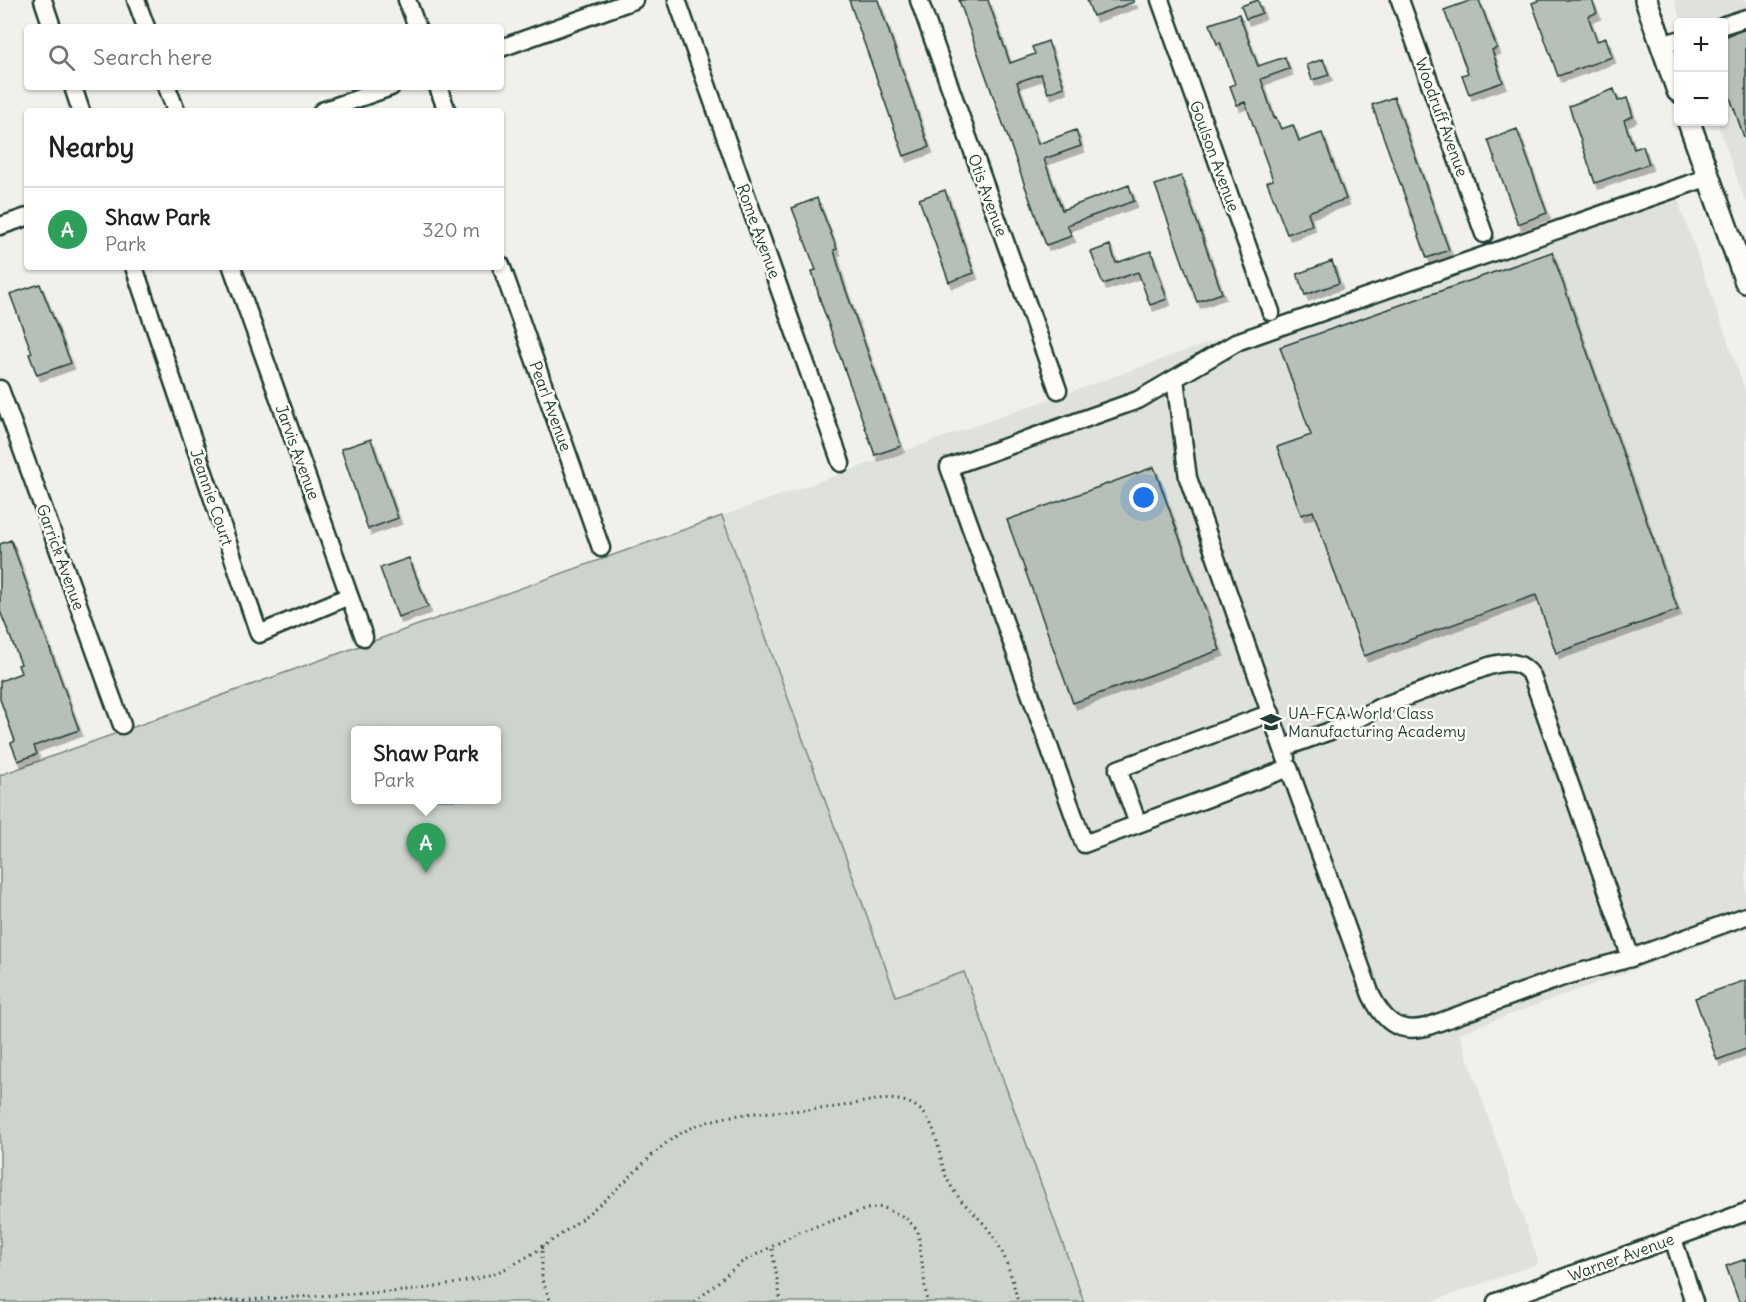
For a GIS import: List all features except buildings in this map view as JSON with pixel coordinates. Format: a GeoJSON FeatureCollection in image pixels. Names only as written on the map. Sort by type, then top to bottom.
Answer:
{"type":"FeatureCollection","features":[{"type":"Feature","properties":{"kind":"main road"},"geometry":{"type":"LineString","coordinates":[[1646,0],[1670,43],[1675,72]]}},
{"type":"Feature","properties":{"kind":"main road"},"geometry":{"type":"LineString","coordinates":[[1690,126],[1709,177],[1738,241],[1746,282]]}},
{"type":"Feature","properties":{"kind":"street"},"geometry":{"type":"LineString","coordinates":[[43,0],[51,24]]}},
{"type":"Feature","properties":{"kind":"street"},"geometry":{"type":"LineString","coordinates":[[136,0],[145,24]]}},
{"type":"Feature","properties":{"kind":"street"},"geometry":{"type":"LineString","coordinates":[[407,0],[416,24]]}},
{"type":"Feature","properties":{"kind":"street"},"geometry":{"type":"LineString","coordinates":[[504,47],[634,0]]}},
{"type":"Feature","properties":{"kind":"street","name":"Rome Avenue"},"geometry":{"type":"LineString","coordinates":[[677,0],[841,463]]}},
{"type":"Feature","properties":{"kind":"street","name":"Otis Avenue"},"geometry":{"type":"LineString","coordinates":[[919,0],[1058,390]]}},
{"type":"Feature","properties":{"kind":"street","name":"Goulson Avenue"},"geometry":{"type":"LineString","coordinates":[[1160,0],[1271,312]]}},
{"type":"Feature","properties":{"kind":"street","name":"Woodruff Avenue"},"geometry":{"type":"LineString","coordinates":[[1400,0],[1484,234]]}},
{"type":"Feature","properties":{"kind":"street"},"geometry":{"type":"LineString","coordinates":[[1728,24],[1746,18]]}},
{"type":"Feature","properties":{"kind":"street"},"geometry":{"type":"LineString","coordinates":[[74,90],[80,108]]}},
{"type":"Feature","properties":{"kind":"street"},"geometry":{"type":"LineString","coordinates":[[168,90],[175,108]]}},
{"type":"Feature","properties":{"kind":"street"},"geometry":{"type":"LineString","coordinates":[[331,108],[382,90]]}},
{"type":"Feature","properties":{"kind":"street"},"geometry":{"type":"LineString","coordinates":[[439,90],[446,108]]}},
{"type":"Feature","properties":{"kind":"street"},"geometry":{"type":"LineString","coordinates":[[1289,768],[1084,844],[949,467],[1138,400],[1239,341],[1709,177]]}},
{"type":"Feature","properties":{"kind":"street"},"geometry":{"type":"LineString","coordinates":[[0,226],[24,218]]}},
{"type":"Feature","properties":{"kind":"street","name":"Jeannie Court"},"geometry":{"type":"LineString","coordinates":[[135,270],[259,634],[349,596]]}},
{"type":"Feature","properties":{"kind":"street","name":"Jarvis Avenue"},"geometry":{"type":"LineString","coordinates":[[233,270],[364,637]]}},
{"type":"Feature","properties":{"kind":"street","name":"Pearl Avenue"},"geometry":{"type":"LineString","coordinates":[[503,270],[601,548]]}},
{"type":"Feature","properties":{"kind":"street"},"geometry":{"type":"LineString","coordinates":[[1175,379],[1188,478],[1371,995],[1378,1009],[1392,1025],[1409,1030],[1426,1027],[1566,976],[1631,958],[1746,916]]}},
{"type":"Feature","properties":{"kind":"street","name":"Garrick Avenue"},"geometry":{"type":"LineString","coordinates":[[0,389],[122,725]]}},
{"type":"Feature","properties":{"kind":"street"},"geometry":{"type":"LineString","coordinates":[[1283,748],[1344,726],[1380,707],[1489,666],[1501,662],[1520,664],[1532,676],[1631,958]]}},
{"type":"Feature","properties":{"kind":"street"},"geometry":{"type":"LineString","coordinates":[[1138,824],[1118,769],[1271,713]]}},
{"type":"Feature","properties":{"kind":"street","name":"Warner Avenue"},"geometry":{"type":"LineString","coordinates":[[1496,1302],[1746,1212]]}},
{"type":"Feature","properties":{"kind":"street"},"geometry":{"type":"LineString","coordinates":[[1673,1239],[1694,1302]]}},
{"type":"Feature","properties":{"kind":"path"},"geometry":{"type":"LineString","coordinates":[[208,1302],[437,1287],[496,1272],[518,1262],[543,1245],[602,1201],[662,1147],[691,1128],[735,1117],[901,1100],[917,1107],[928,1118],[947,1180],[1000,1247],[1009,1268],[1018,1302]]}},
{"type":"Feature","properties":{"kind":"path"},"geometry":{"type":"LineString","coordinates":[[695,1302],[734,1268],[789,1237],[867,1209],[882,1207],[893,1210],[910,1221],[918,1231],[927,1302]]}},
{"type":"Feature","properties":{"kind":"path"},"geometry":{"type":"LineString","coordinates":[[543,1245],[542,1280],[551,1302]]}},
{"type":"Feature","properties":{"kind":"path"},"geometry":{"type":"LineString","coordinates":[[772,1248],[781,1302]]}},
{"type":"Feature","properties":{"kind":"shaded area"},"geometry":{"type":"Polygon","coordinates":[[[1674,0],[1746,0],[1746,204],[1718,126],[1728,126],[1728,18],[1681,18],[1674,0]]]}},
{"type":"Feature","properties":{"kind":"shaded area","name":"UA-FCA World Class Manufacturing Academy"},"geometry":{"type":"Polygon","coordinates":[[[1670,178],[1746,392],[1746,929],[1459,1033],[1539,1263],[1431,1302],[1084,1302],[964,972],[896,997],[722,516],[1670,178]]]}},
{"type":"Feature","properties":{"kind":"shaded area"},"geometry":{"type":"Polygon","coordinates":[[[722,516],[896,996],[964,972],[1084,1302],[0,1302],[0,775],[722,516]]]}},
{"type":"Feature","properties":{"kind":"place","name":"UA-FCA World Class Manufacturing Academy"},"geometry":{"type":"Point","coordinates":[1271,722]}},
{"type":"Feature","properties":{"kind":"place","name":"Shaw Park"},"geometry":{"type":"Point","coordinates":[426,873]}}]}
